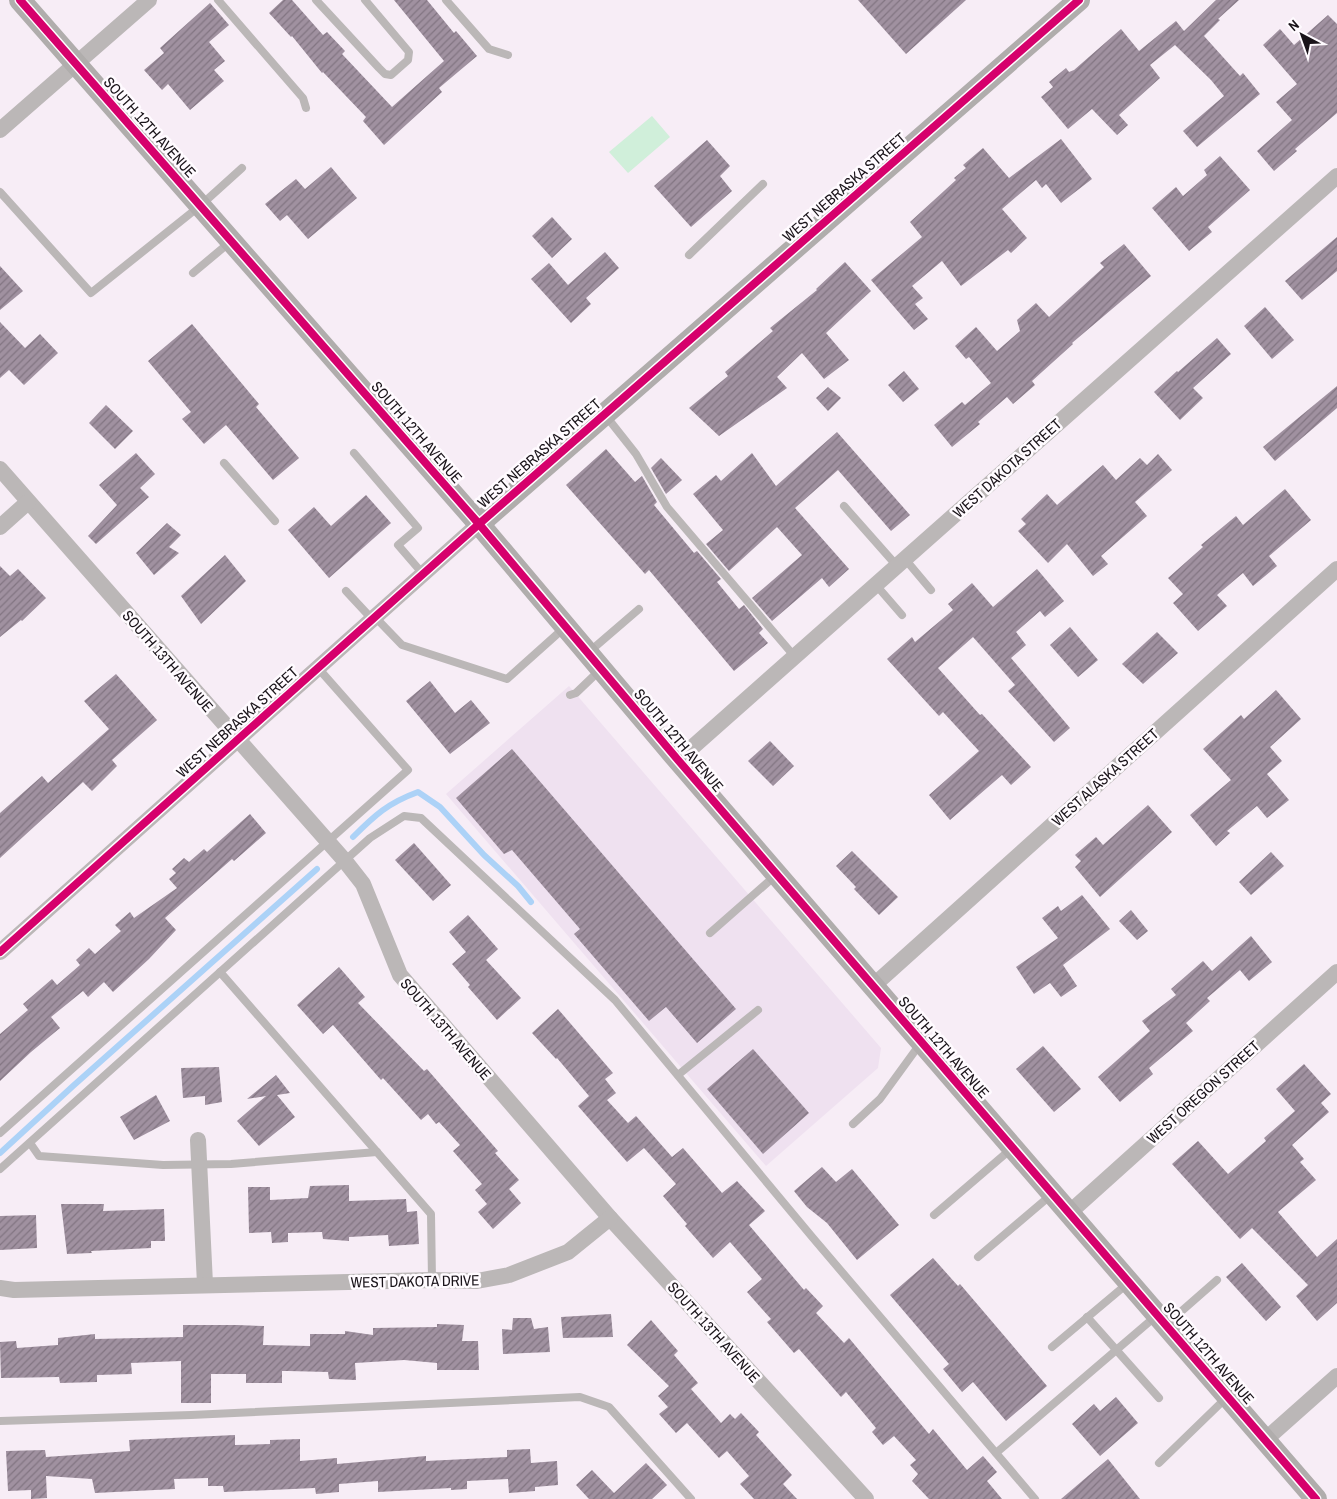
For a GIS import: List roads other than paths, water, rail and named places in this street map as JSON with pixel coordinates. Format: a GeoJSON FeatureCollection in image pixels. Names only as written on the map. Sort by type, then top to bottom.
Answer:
{"type":"FeatureCollection","features":[{"type":"Feature","properties":{"kind":"main road","name":"SOUTH 12TH AVENUE"},"geometry":{"type":"LineString","coordinates":[[20,0],[479,524],[776,875],[1316,1499]]}},
{"type":"Feature","properties":{"kind":"main road","name":"WEST NEBRASKA STREET"},"geometry":{"type":"LineString","coordinates":[[479,524],[1079,0]]}},
{"type":"Feature","properties":{"kind":"street"},"geometry":{"type":"LineString","coordinates":[[0,130],[149,0]]}},
{"type":"Feature","properties":{"kind":"street","name":"WEST DAKOTA STREET"},"geometry":{"type":"LineString","coordinates":[[678,760],[1337,176]]}},
{"type":"Feature","properties":{"kind":"street","name":"SOUTH 13TH AVENUE"},"geometry":{"type":"LineString","coordinates":[[0,469],[345,861],[363,884],[400,975],[610,1218],[866,1499]]}},
{"type":"Feature","properties":{"kind":"street"},"geometry":{"type":"LineString","coordinates":[[0,527],[28,502]]}},
{"type":"Feature","properties":{"kind":"street","name":"WEST NEBRASKA STREET"},"geometry":{"type":"LineString","coordinates":[[0,952],[479,524]]}},
{"type":"Feature","properties":{"kind":"street","name":"WEST ALASKA STREET"},"geometry":{"type":"LineString","coordinates":[[873,986],[1337,569]]}},
{"type":"Feature","properties":{"kind":"street","name":"WEST OREGON STREET"},"geometry":{"type":"LineString","coordinates":[[1069,1213],[1337,972]]}},
{"type":"Feature","properties":{"kind":"street"},"geometry":{"type":"LineString","coordinates":[[198,1140],[204,1284]]}},
{"type":"Feature","properties":{"kind":"street","name":"WEST DAKOTA DRIVE"},"geometry":{"type":"LineString","coordinates":[[0,1288],[14,1290],[204,1284],[476,1281],[510,1275],[568,1252],[610,1218]]}},
{"type":"Feature","properties":{"kind":"street"},"geometry":{"type":"LineString","coordinates":[[1265,1440],[1337,1376]]}},
{"type":"Feature","properties":{"kind":"lane"},"geometry":{"type":"LineString","coordinates":[[218,0],[281,71],[303,98],[306,108]]}},
{"type":"Feature","properties":{"kind":"lane"},"geometry":{"type":"LineString","coordinates":[[316,0],[385,74],[391,75],[408,60],[409,52],[365,0]]}},
{"type":"Feature","properties":{"kind":"lane"},"geometry":{"type":"LineString","coordinates":[[446,0],[489,49],[508,55]]}},
{"type":"Feature","properties":{"kind":"lane"},"geometry":{"type":"LineString","coordinates":[[0,192],[91,293],[201,205],[242,168]]}},
{"type":"Feature","properties":{"kind":"lane"},"geometry":{"type":"LineString","coordinates":[[689,255],[763,184]]}},
{"type":"Feature","properties":{"kind":"lane"},"geometry":{"type":"LineString","coordinates":[[193,272],[231,240]]}},
{"type":"Feature","properties":{"kind":"lane"},"geometry":{"type":"LineString","coordinates":[[604,414],[636,454],[667,507],[794,657]]}},
{"type":"Feature","properties":{"kind":"lane"},"geometry":{"type":"LineString","coordinates":[[354,453],[418,528],[398,545],[424,574]]}},
{"type":"Feature","properties":{"kind":"lane"},"geometry":{"type":"LineString","coordinates":[[224,463],[275,522]]}},
{"type":"Feature","properties":{"kind":"lane"},"geometry":{"type":"LineString","coordinates":[[844,506],[931,590]]}},
{"type":"Feature","properties":{"kind":"lane"},"geometry":{"type":"LineString","coordinates":[[876,585],[902,615]]}},
{"type":"Feature","properties":{"kind":"lane"},"geometry":{"type":"LineString","coordinates":[[346,591],[402,645],[506,679],[566,627]]}},
{"type":"Feature","properties":{"kind":"lane"},"geometry":{"type":"LineString","coordinates":[[570,695],[576,693],[594,661],[639,609]]}},
{"type":"Feature","properties":{"kind":"lane"},"geometry":{"type":"LineString","coordinates":[[0,1132],[408,770],[318,668]]}},
{"type":"Feature","properties":{"kind":"lane"},"geometry":{"type":"LineString","coordinates":[[0,1169],[370,838],[404,816],[421,818],[615,1000],[1035,1499]]}},
{"type":"Feature","properties":{"kind":"lane"},"geometry":{"type":"LineString","coordinates":[[710,933],[776,875]]}},
{"type":"Feature","properties":{"kind":"lane"},"geometry":{"type":"LineString","coordinates":[[220,972],[431,1214],[432,1280]]}},
{"type":"Feature","properties":{"kind":"lane"},"geometry":{"type":"LineString","coordinates":[[678,1075],[758,1010]]}},
{"type":"Feature","properties":{"kind":"lane"},"geometry":{"type":"LineString","coordinates":[[853,1124],[880,1098],[921,1042]]}},
{"type":"Feature","properties":{"kind":"lane"},"geometry":{"type":"LineString","coordinates":[[30,1143],[38,1156],[163,1165],[232,1164],[377,1152]]}},
{"type":"Feature","properties":{"kind":"lane"},"geometry":{"type":"LineString","coordinates":[[934,1215],[1012,1147]]}},
{"type":"Feature","properties":{"kind":"lane"},"geometry":{"type":"LineString","coordinates":[[978,1257],[1052,1194]]}},
{"type":"Feature","properties":{"kind":"lane"},"geometry":{"type":"LineString","coordinates":[[996,1454],[1116,1350],[1162,1320],[1216,1280]]}},
{"type":"Feature","properties":{"kind":"lane"},"geometry":{"type":"LineString","coordinates":[[1052,1347],[1129,1282]]}},
{"type":"Feature","properties":{"kind":"lane"},"geometry":{"type":"LineString","coordinates":[[1087,1317],[1159,1398]]}},
{"type":"Feature","properties":{"kind":"lane"},"geometry":{"type":"LineString","coordinates":[[1159,1464],[1228,1396]]}},
{"type":"Feature","properties":{"kind":"lane"},"geometry":{"type":"LineString","coordinates":[[0,1421],[191,1415],[580,1397],[609,1407],[691,1499]]}},
{"type":"Feature","properties":{"kind":"waterway"},"geometry":{"type":"LineString","coordinates":[[353,837],[382,810],[418,792],[440,807],[484,855],[518,886],[531,902]]}},
{"type":"Feature","properties":{"kind":"waterway"},"geometry":{"type":"LineString","coordinates":[[0,1153],[317,869]]}}]}
